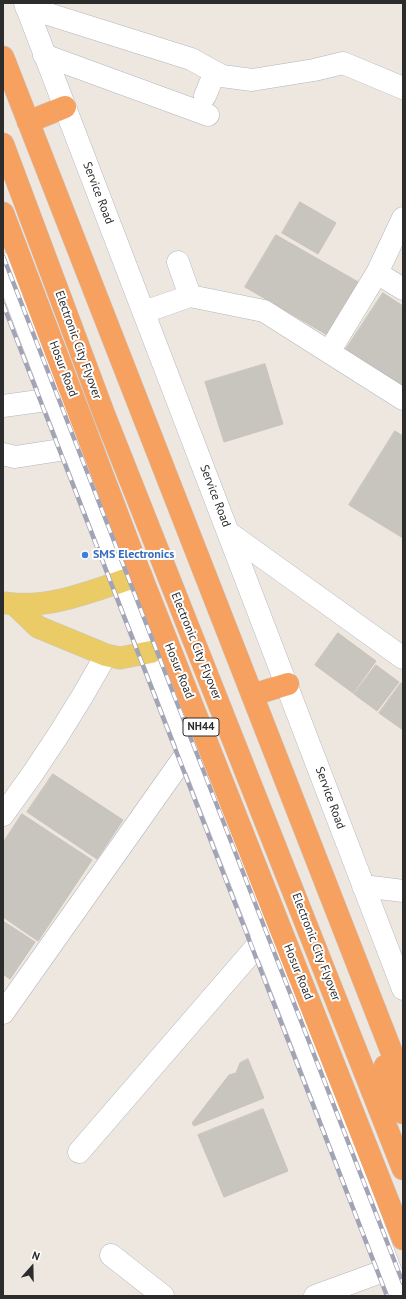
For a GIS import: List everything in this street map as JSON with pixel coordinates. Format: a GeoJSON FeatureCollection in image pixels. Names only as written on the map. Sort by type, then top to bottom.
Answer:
{"type":"FeatureCollection","features":[{"type":"Feature","properties":{"kind":"highway"},"geometry":{"type":"LineString","coordinates":[[3,57],[403,1081]]}},
{"type":"Feature","properties":{"kind":"highway","name":"Electronic City Flyover"},"geometry":{"type":"LineString","coordinates":[[3,89],[403,1113]]}},
{"type":"Feature","properties":{"kind":"highway"},"geometry":{"type":"LineString","coordinates":[[28,122],[65,107]]}},
{"type":"Feature","properties":{"kind":"highway","name":"Electronic City Flyover"},"geometry":{"type":"LineString","coordinates":[[3,144],[104,414],[403,1169]]}},
{"type":"Feature","properties":{"kind":"highway","name":"Hosur Road"},"geometry":{"type":"LineString","coordinates":[[3,213],[133,577],[403,1239]]}},
{"type":"Feature","properties":{"kind":"highway"},"geometry":{"type":"LineString","coordinates":[[252,695],[288,684]]}},
{"type":"Feature","properties":{"kind":"main road"},"geometry":{"type":"LineString","coordinates":[[8,603],[41,604],[56,601],[133,577]]}},
{"type":"Feature","properties":{"kind":"main road"},"geometry":{"type":"LineString","coordinates":[[8,603],[38,627],[106,655],[120,658],[151,652]]}},
{"type":"Feature","properties":{"kind":"street","name":"Service Road"},"geometry":{"type":"LineString","coordinates":[[25,5],[288,684],[403,989]]}},
{"type":"Feature","properties":{"kind":"street"},"geometry":{"type":"LineString","coordinates":[[25,5],[191,59],[222,76],[252,80],[314,70],[343,62],[403,88]]}},
{"type":"Feature","properties":{"kind":"street"},"geometry":{"type":"LineString","coordinates":[[44,55],[207,106],[215,72]]}},
{"type":"Feature","properties":{"kind":"street"},"geometry":{"type":"LineString","coordinates":[[329,352],[377,273],[403,218]]}},
{"type":"Feature","properties":{"kind":"street"},"geometry":{"type":"LineString","coordinates":[[178,262],[190,296]]}},
{"type":"Feature","properties":{"kind":"street"},"geometry":{"type":"LineString","coordinates":[[377,273],[403,289]]}},
{"type":"Feature","properties":{"kind":"street"},"geometry":{"type":"LineString","coordinates":[[5,274],[73,448],[133,577],[151,652],[400,1296]]}},
{"type":"Feature","properties":{"kind":"street"},"geometry":{"type":"LineString","coordinates":[[144,312],[190,296],[264,311],[403,399]]}},
{"type":"Feature","properties":{"kind":"street"},"geometry":{"type":"LineString","coordinates":[[3,406],[54,399]]}},
{"type":"Feature","properties":{"kind":"street"},"geometry":{"type":"LineString","coordinates":[[3,454],[15,457],[73,448]]}},
{"type":"Feature","properties":{"kind":"street"},"geometry":{"type":"LineString","coordinates":[[229,533],[403,658]]}},
{"type":"Feature","properties":{"kind":"street"},"geometry":{"type":"LineString","coordinates":[[3,815],[40,765],[60,734],[106,655]]}},
{"type":"Feature","properties":{"kind":"street"},"geometry":{"type":"LineString","coordinates":[[3,1013],[189,750]]}},
{"type":"Feature","properties":{"kind":"street"},"geometry":{"type":"LineString","coordinates":[[363,886],[403,891]]}},
{"type":"Feature","properties":{"kind":"street"},"geometry":{"type":"LineString","coordinates":[[79,1152],[263,939]]}},
{"type":"Feature","properties":{"kind":"street"},"geometry":{"type":"LineString","coordinates":[[111,1255],[163,1296]]}},
{"type":"Feature","properties":{"kind":"street"},"geometry":{"type":"LineString","coordinates":[[315,1296],[390,1269]]}},
{"type":"Feature","properties":{"kind":"building"},"geometry":{"type":"Polygon","coordinates":[[[300,202],[336,223],[318,254],[282,233],[300,202]]]}},
{"type":"Feature","properties":{"kind":"building"},"geometry":{"type":"Polygon","coordinates":[[[276,235],[360,283],[329,336],[245,287],[276,235]]]}},
{"type":"Feature","properties":{"kind":"building"},"geometry":{"type":"Polygon","coordinates":[[[383,293],[403,306],[403,387],[346,349],[383,293]]]}},
{"type":"Feature","properties":{"kind":"building"},"geometry":{"type":"Polygon","coordinates":[[[265,364],[283,424],[224,442],[205,382],[265,364]]]}},
{"type":"Feature","properties":{"kind":"building"},"geometry":{"type":"Polygon","coordinates":[[[395,431],[403,436],[403,538],[349,505],[395,431]]]}},
{"type":"Feature","properties":{"kind":"building"},"geometry":{"type":"Polygon","coordinates":[[[338,633],[376,661],[353,693],[315,665],[338,633]]]}},
{"type":"Feature","properties":{"kind":"building"},"geometry":{"type":"Polygon","coordinates":[[[376,665],[399,682],[377,711],[354,694],[376,665]]]}},
{"type":"Feature","properties":{"kind":"building"},"geometry":{"type":"Polygon","coordinates":[[[401,683],[403,685],[403,730],[379,713],[401,683]]]}},
{"type":"Feature","properties":{"kind":"building"},"geometry":{"type":"Polygon","coordinates":[[[53,774],[123,820],[97,859],[27,812],[53,774]]]}},
{"type":"Feature","properties":{"kind":"building"},"geometry":{"type":"Polygon","coordinates":[[[22,814],[92,860],[38,941],[3,917],[3,843],[22,814]]]}},
{"type":"Feature","properties":{"kind":"building"},"geometry":{"type":"Polygon","coordinates":[[[3,921],[35,942],[10,979],[3,974],[3,921]]]}},
{"type":"Feature","properties":{"kind":"building"},"geometry":{"type":"Polygon","coordinates":[[[248,1059],[264,1098],[194,1126],[192,1123],[229,1075],[236,1073],[240,1063],[248,1059]]]}},
{"type":"Feature","properties":{"kind":"building"},"geometry":{"type":"Polygon","coordinates":[[[263,1109],[288,1171],[224,1197],[198,1135],[263,1109]]]}},
{"type":"Feature","properties":{"kind":"railway"},"geometry":{"type":"LineString","coordinates":[[3,256],[403,1283]]}},
{"type":"Feature","properties":{"kind":"railway"},"geometry":{"type":"LineString","coordinates":[[3,304],[387,1296]]}},
{"type":"Feature","properties":{"kind":"place","name":"SMS Electronics"},"geometry":{"type":"Point","coordinates":[85,555]}}]}
